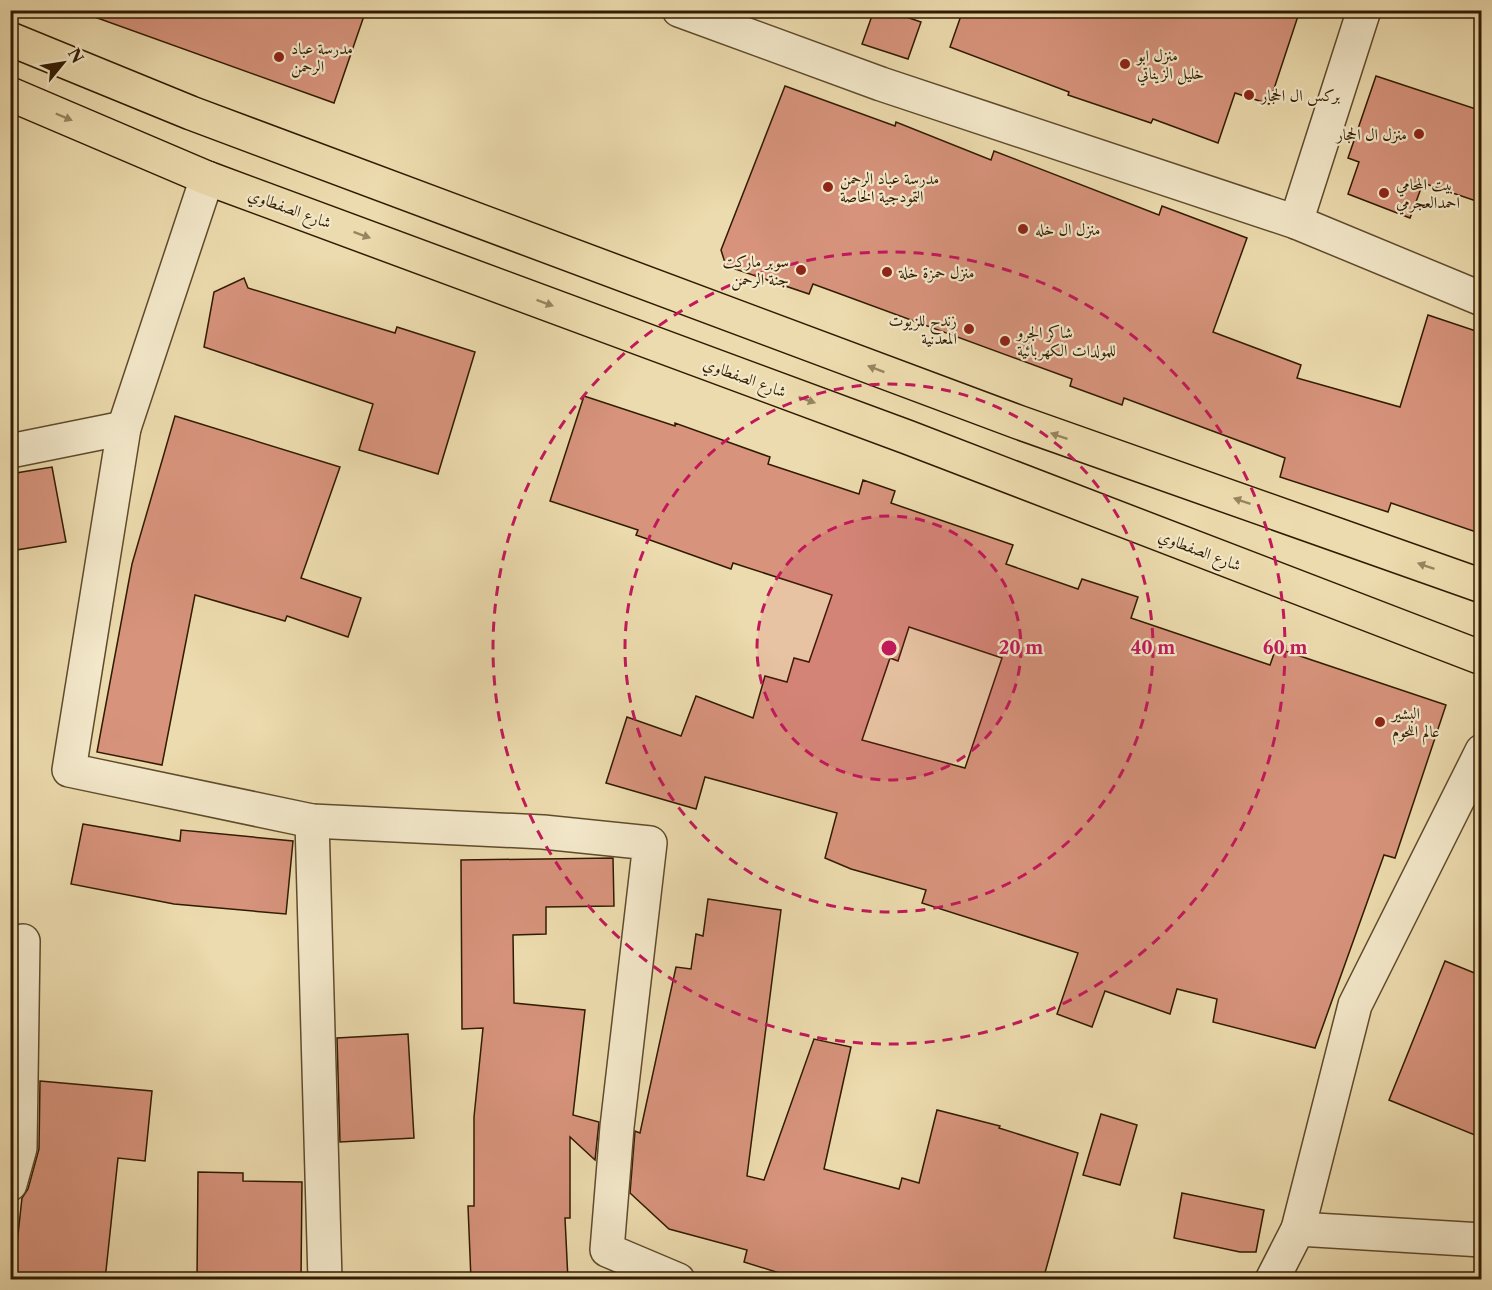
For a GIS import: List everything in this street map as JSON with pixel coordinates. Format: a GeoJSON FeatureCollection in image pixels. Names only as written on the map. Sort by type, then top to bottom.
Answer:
{"type":"FeatureCollection","features":[{"type":"Feature","properties":{"kind":"main road"},"geometry":{"type":"LineString","coordinates":[[10,39],[191,113],[1007,418],[1482,586]]}},
{"type":"Feature","properties":{"kind":"main road","name":"شارع الصفطاوي"},"geometry":{"type":"LineString","coordinates":[[10,94],[207,178],[896,433],[1482,658]]}},
{"type":"Feature","properties":{"kind":"street"},"geometry":{"type":"LineString","coordinates":[[679,10],[881,84],[1296,222],[1482,299]]}},
{"type":"Feature","properties":{"kind":"street"},"geometry":{"type":"LineString","coordinates":[[1296,222],[1364,10]]}},
{"type":"Feature","properties":{"kind":"street"},"geometry":{"type":"LineString","coordinates":[[207,178],[124,428],[69,770],[312,821],[543,832],[650,843],[617,1127],[607,1250],[678,1280]]}},
{"type":"Feature","properties":{"kind":"street"},"geometry":{"type":"LineString","coordinates":[[10,451],[124,428]]}},
{"type":"Feature","properties":{"kind":"street"},"geometry":{"type":"LineString","coordinates":[[1272,1280],[1298,1229],[1355,1005],[1482,751]]}},
{"type":"Feature","properties":{"kind":"street"},"geometry":{"type":"LineString","coordinates":[[312,821],[325,1280]]}},
{"type":"Feature","properties":{"kind":"street"},"geometry":{"type":"LineString","coordinates":[[10,1184],[20,1148],[22,941]]}},
{"type":"Feature","properties":{"kind":"street"},"geometry":{"type":"LineString","coordinates":[[1298,1229],[1482,1240]]}},
{"type":"Feature","properties":{"kind":"building","name":"مدرسة عباد الرحمن"},"geometry":{"type":"Polygon","coordinates":[[[90,10],[366,10],[334,103],[89,15],[90,10]]]}},
{"type":"Feature","properties":{"kind":"building"},"geometry":{"type":"Polygon","coordinates":[[[874,10],[886,10],[921,22],[908,59],[862,44],[874,10]]]}},
{"type":"Feature","properties":{"kind":"building"},"geometry":{"type":"Polygon","coordinates":[[[963,10],[1300,10],[1269,104],[1235,93],[1218,143],[1153,119],[1151,123],[1068,95],[1069,92],[950,47],[963,10]]]}},
{"type":"Feature","properties":{"kind":"building","name":"منزل ال الحجار"},"geometry":{"type":"Polygon","coordinates":[[[1376,76],[1482,111],[1482,203],[1423,183],[1410,218],[1348,194],[1359,162],[1348,158],[1376,76]]]}},
{"type":"Feature","properties":{"kind":"building"},"geometry":{"type":"Polygon","coordinates":[[[785,86],[895,126],[896,122],[991,160],[994,151],[1159,215],[1162,206],[1247,238],[1213,332],[1301,365],[1297,378],[1400,407],[1428,315],[1482,333],[1482,534],[1391,503],[1388,512],[1280,477],[1285,458],[1124,398],[1122,405],[1070,386],[1072,379],[813,284],[809,294],[726,266],[721,250],[785,86]]]}},
{"type":"Feature","properties":{"kind":"building"},"geometry":{"type":"Polygon","coordinates":[[[244,278],[248,288],[395,333],[397,327],[475,352],[438,474],[359,450],[373,404],[204,347],[214,292],[244,278]]]}},
{"type":"Feature","properties":{"kind":"building"},"geometry":{"type":"Polygon","coordinates":[[[584,396],[675,426],[675,423],[770,457],[768,464],[859,494],[863,480],[895,491],[891,503],[1013,545],[1006,564],[1078,589],[1082,579],[1138,597],[1131,618],[1270,665],[1276,648],[1446,705],[1395,858],[1384,855],[1315,1048],[1213,1022],[1217,999],[1177,989],[1170,1014],[1105,991],[1092,1027],[1057,1014],[1078,953],[922,903],[926,890],[851,869],[825,858],[837,813],[705,777],[696,809],[606,783],[627,717],[681,736],[696,696],[753,718],[765,676],[787,682],[794,658],[809,662],[832,595],[733,563],[731,569],[636,535],[638,530],[550,501],[584,396]],[[909,627],[898,661],[890,658],[862,740],[965,768],[1002,658],[909,627]]]}},
{"type":"Feature","properties":{"kind":"building"},"geometry":{"type":"Polygon","coordinates":[[[175,416],[340,467],[301,578],[361,598],[348,637],[287,616],[285,621],[195,595],[162,765],[97,752],[132,564],[175,416]]]}},
{"type":"Feature","properties":{"kind":"building"},"geometry":{"type":"Polygon","coordinates":[[[52,467],[66,542],[10,551],[10,474],[52,467]]]}},
{"type":"Feature","properties":{"kind":"building"},"geometry":{"type":"Polygon","coordinates":[[[83,824],[180,841],[181,830],[293,841],[286,914],[174,904],[71,884],[83,824]]]}},
{"type":"Feature","properties":{"kind":"building"},"geometry":{"type":"Polygon","coordinates":[[[613,858],[614,906],[546,907],[546,934],[513,935],[514,1003],[585,1010],[573,1115],[599,1122],[595,1160],[570,1137],[570,1218],[565,1218],[568,1280],[471,1280],[468,1206],[474,1206],[474,1117],[483,1028],[462,1029],[461,860],[613,858]]]}},
{"type":"Feature","properties":{"kind":"building"},"geometry":{"type":"Polygon","coordinates":[[[708,899],[781,910],[747,1176],[764,1180],[814,1039],[851,1047],[824,1169],[899,1189],[902,1178],[919,1183],[937,1110],[1000,1126],[999,1128],[1078,1153],[1043,1280],[802,1280],[744,1262],[747,1250],[669,1229],[630,1193],[635,1131],[640,1133],[676,967],[691,969],[696,934],[703,936],[708,899]]]}},
{"type":"Feature","properties":{"kind":"building"},"geometry":{"type":"Polygon","coordinates":[[[1445,961],[1482,976],[1482,1138],[1389,1100],[1445,961]]]}},
{"type":"Feature","properties":{"kind":"building"},"geometry":{"type":"Polygon","coordinates":[[[408,1034],[414,1138],[340,1142],[337,1038],[408,1034]]]}},
{"type":"Feature","properties":{"kind":"building"},"geometry":{"type":"Polygon","coordinates":[[[40,1081],[152,1091],[145,1161],[118,1158],[105,1280],[13,1280],[22,1198],[28,1189],[39,1149],[40,1081]]]}},
{"type":"Feature","properties":{"kind":"building"},"geometry":{"type":"Polygon","coordinates":[[[1101,1114],[1137,1125],[1120,1185],[1083,1175],[1101,1114]]]}},
{"type":"Feature","properties":{"kind":"building"},"geometry":{"type":"Polygon","coordinates":[[[198,1172],[243,1173],[243,1181],[302,1182],[301,1280],[197,1280],[198,1172]]]}},
{"type":"Feature","properties":{"kind":"building"},"geometry":{"type":"Polygon","coordinates":[[[1182,1193],[1264,1210],[1256,1252],[1240,1252],[1174,1238],[1182,1193]]]}},
{"type":"Feature","properties":{"kind":"place","name":"مدرسة عباد الرحمن"},"geometry":{"type":"Point","coordinates":[279,57]}},
{"type":"Feature","properties":{"kind":"place","name":"منزل ابو خليل الزيناتي"},"geometry":{"type":"Point","coordinates":[1125,64]}},
{"type":"Feature","properties":{"kind":"place","name":"بركس ال الحجار"},"geometry":{"type":"Point","coordinates":[1249,95]}},
{"type":"Feature","properties":{"kind":"place","name":"منزل ال الحجار"},"geometry":{"type":"Point","coordinates":[1419,134]}},
{"type":"Feature","properties":{"kind":"place","name":"مدرسة عباد الرحمن التمودجية الخاصة"},"geometry":{"type":"Point","coordinates":[828,187]}},
{"type":"Feature","properties":{"kind":"place","name":"بيت المحامي احمدالعجرمي"},"geometry":{"type":"Point","coordinates":[1384,193]}},
{"type":"Feature","properties":{"kind":"place","name":"منزل ال خله"},"geometry":{"type":"Point","coordinates":[1023,229]}},
{"type":"Feature","properties":{"kind":"place","name":"سوبر ماركت جنة الرحمن"},"geometry":{"type":"Point","coordinates":[801,270]}},
{"type":"Feature","properties":{"kind":"place","name":"منزل حمزة خلة"},"geometry":{"type":"Point","coordinates":[887,272]}},
{"type":"Feature","properties":{"kind":"place","name":"زندح للزيوت المعدنية"},"geometry":{"type":"Point","coordinates":[969,329]}},
{"type":"Feature","properties":{"kind":"place","name":"شاكر الجرو للمولدات الكهربائية"},"geometry":{"type":"Point","coordinates":[1005,341]}},
{"type":"Feature","properties":{"kind":"place","name":"البشير عالم اللحوم"},"geometry":{"type":"Point","coordinates":[1380,722]}}]}
